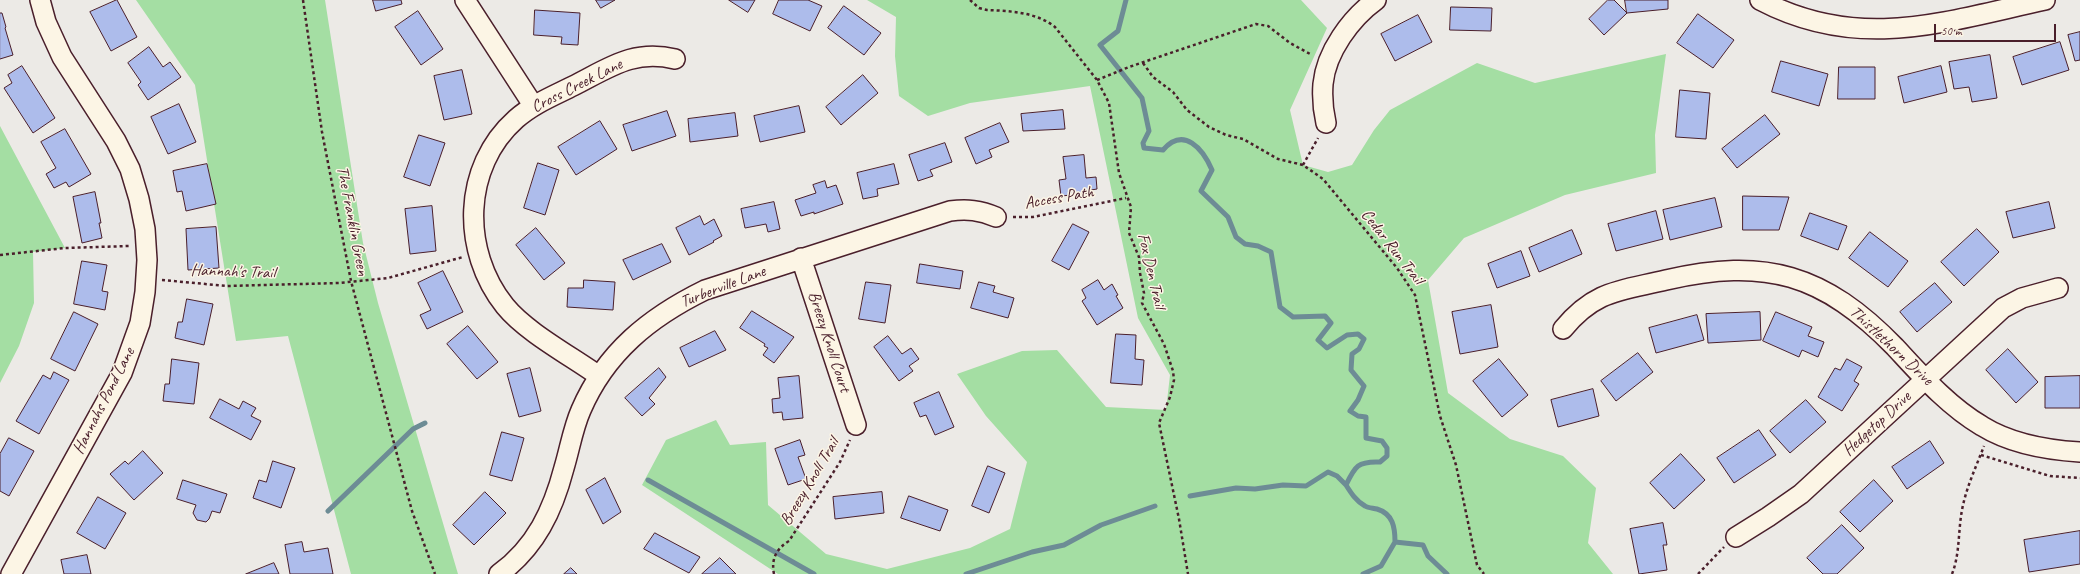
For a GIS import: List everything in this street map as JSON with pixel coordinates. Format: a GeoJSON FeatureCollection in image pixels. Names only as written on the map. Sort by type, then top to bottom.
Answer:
{"type":"FeatureCollection","features":[{"type":"Feature","properties":{"kind":"street","name":"Hannahs Pond Lane"},"geometry":{"type":"LineString","coordinates":[[11,574],[122,373],[140,323],[145,292],[147,260],[142,214],[130,169],[116,141],[62,57],[46,22],[40,0]]}},
{"type":"Feature","properties":{"kind":"street"},"geometry":{"type":"LineString","coordinates":[[465,0],[533,105]]}},
{"type":"Feature","properties":{"kind":"street"},"geometry":{"type":"LineString","coordinates":[[1326,123],[1322,104],[1323,82],[1327,64],[1347,30],[1376,0]]}},
{"type":"Feature","properties":{"kind":"street"},"geometry":{"type":"LineString","coordinates":[[1760,0],[1783,12],[1815,23],[1870,30],[1896,30],[1929,25],[2045,0]]}},
{"type":"Feature","properties":{"kind":"street","name":"Cross Creek Lane"},"geometry":{"type":"LineString","coordinates":[[600,376],[523,323],[506,307],[492,288],[478,253],[473,220],[474,198],[479,178],[488,156],[500,136],[515,120],[533,105],[626,60],[642,55],[659,55],[675,59]]}},
{"type":"Feature","properties":{"kind":"street","name":"Turberville Lane"},"geometry":{"type":"LineString","coordinates":[[499,574],[519,557],[544,523],[554,502],[571,438],[581,410],[600,376],[629,340],[651,321],[675,305],[705,290],[950,210],[967,209],[983,212],[996,217]]}},
{"type":"Feature","properties":{"kind":"street","name":"Breezy Knoll Court"},"geometry":{"type":"LineString","coordinates":[[801,258],[856,425]]}},
{"type":"Feature","properties":{"kind":"street","name":"Thistlethorn Drive"},"geometry":{"type":"LineString","coordinates":[[1563,329],[1574,316],[1590,302],[1607,293],[1685,275],[1717,270],[1762,271],[1811,284],[1833,295],[1861,314],[1925,380],[1961,412],[1990,431],[2030,446],[2080,452]]}},
{"type":"Feature","properties":{"kind":"street","name":"Hedgetop Drive"},"geometry":{"type":"LineString","coordinates":[[1736,537],[1801,494],[2003,308],[2022,298],[2058,288]]}},
{"type":"Feature","properties":{"kind":"path","name":"The Franklin Green"},"geometry":{"type":"LineString","coordinates":[[303,0],[322,132],[351,281],[412,511],[435,574]]}},
{"type":"Feature","properties":{"kind":"path","name":"Fox Den Trail"},"geometry":{"type":"LineString","coordinates":[[970,0],[979,8],[1038,16],[1048,21],[1055,27],[1097,80],[1109,103],[1119,173],[1126,198],[1131,207],[1129,234],[1139,257],[1140,273],[1144,293],[1142,303],[1164,344],[1173,371],[1174,380],[1170,397],[1159,423],[1179,519],[1188,574]]}},
{"type":"Feature","properties":{"kind":"path"},"geometry":{"type":"LineString","coordinates":[[1097,80],[1129,67],[1256,24],[1268,26],[1290,43],[1327,64]]}},
{"type":"Feature","properties":{"kind":"path","name":"Cedar Run Trail"},"geometry":{"type":"LineString","coordinates":[[1143,63],[1153,77],[1174,92],[1187,110],[1209,127],[1226,135],[1244,139],[1278,159],[1303,165],[1323,179],[1397,268],[1415,295],[1440,416],[1456,465],[1477,565],[1484,574]]}},
{"type":"Feature","properties":{"kind":"path"},"geometry":{"type":"LineString","coordinates":[[1303,165],[1326,123]]}},
{"type":"Feature","properties":{"kind":"path","name":"Access Path"},"geometry":{"type":"LineString","coordinates":[[996,217],[1033,217],[1126,198]]}},
{"type":"Feature","properties":{"kind":"path","name":"Hannah's Trail"},"geometry":{"type":"LineString","coordinates":[[0,255],[65,248],[132,246],[147,260],[161,280],[227,286],[272,286],[388,278],[478,253]]}},
{"type":"Feature","properties":{"kind":"path","name":"Breezy Knoll Trail"},"geometry":{"type":"LineString","coordinates":[[774,574],[772,562],[780,546],[789,541],[840,462],[856,425]]}},
{"type":"Feature","properties":{"kind":"path"},"geometry":{"type":"LineString","coordinates":[[1952,574],[1959,545],[1962,510],[1980,455],[1990,431]]}},
{"type":"Feature","properties":{"kind":"path"},"geometry":{"type":"LineString","coordinates":[[1980,455],[2050,476],[2080,478]]}},
{"type":"Feature","properties":{"kind":"path"},"geometry":{"type":"LineString","coordinates":[[1698,574],[1736,537]]}},
{"type":"Feature","properties":{"kind":"green space"},"geometry":{"type":"Polygon","coordinates":[[[136,0],[325,0],[363,243],[378,303],[458,574],[351,574],[288,336],[236,341],[195,85],[136,0]]]}},
{"type":"Feature","properties":{"kind":"green space"},"geometry":{"type":"Polygon","coordinates":[[[867,0],[1301,0],[1327,28],[1290,110],[1303,165],[1328,172],[1352,165],[1374,130],[1390,110],[1477,63],[1535,83],[1666,54],[1655,135],[1656,173],[1565,195],[1464,238],[1428,280],[1448,393],[1510,439],[1563,456],[1596,488],[1588,543],[1613,574],[778,574],[642,485],[666,440],[716,420],[730,445],[766,442],[768,505],[826,554],[887,569],[970,548],[1010,529],[1027,462],[986,416],[957,374],[1022,351],[1057,350],[1106,407],[1166,410],[1170,375],[1138,318],[1090,86],[970,103],[928,116],[899,96],[895,56],[896,17],[867,0]]]}},
{"type":"Feature","properties":{"kind":"green space"},"geometry":{"type":"Polygon","coordinates":[[[0,126],[65,248],[33,252],[34,303],[19,346],[0,383],[0,126]]]}},
{"type":"Feature","properties":{"kind":"building"},"geometry":{"type":"Polygon","coordinates":[[[117,0],[137,37],[111,51],[90,12],[117,0]]]}},
{"type":"Feature","properties":{"kind":"building"},"geometry":{"type":"Polygon","coordinates":[[[373,0],[401,0],[402,4],[376,11],[373,0]]]}},
{"type":"Feature","properties":{"kind":"building"},"geometry":{"type":"Polygon","coordinates":[[[596,0],[615,0],[601,8],[596,0]]]}},
{"type":"Feature","properties":{"kind":"building"},"geometry":{"type":"Polygon","coordinates":[[[729,0],[755,0],[748,12],[729,0]]]}},
{"type":"Feature","properties":{"kind":"building"},"geometry":{"type":"Polygon","coordinates":[[[779,0],[808,0],[822,6],[810,31],[773,14],[779,0]]]}},
{"type":"Feature","properties":{"kind":"building"},"geometry":{"type":"Polygon","coordinates":[[[1608,0],[1614,0],[1627,13],[1604,35],[1589,19],[1608,0]]]}},
{"type":"Feature","properties":{"kind":"building"},"geometry":{"type":"Polygon","coordinates":[[[1625,0],[1668,0],[1668,9],[1627,13],[1625,0]]]}},
{"type":"Feature","properties":{"kind":"building"},"geometry":{"type":"Polygon","coordinates":[[[844,6],[881,33],[864,55],[828,28],[844,6]]]}},
{"type":"Feature","properties":{"kind":"building"},"geometry":{"type":"Polygon","coordinates":[[[1451,7],[1492,8],[1491,31],[1450,30],[1451,7]]]}},
{"type":"Feature","properties":{"kind":"building"},"geometry":{"type":"Polygon","coordinates":[[[535,10],[580,13],[578,45],[561,44],[562,37],[534,35],[535,10]]]}},
{"type":"Feature","properties":{"kind":"building"},"geometry":{"type":"Polygon","coordinates":[[[418,11],[443,49],[421,65],[395,27],[418,11]]]}},
{"type":"Feature","properties":{"kind":"building"},"geometry":{"type":"Polygon","coordinates":[[[0,13],[2,13],[13,55],[0,59],[0,13]]]}},
{"type":"Feature","properties":{"kind":"building"},"geometry":{"type":"Polygon","coordinates":[[[1698,14],[1734,40],[1713,68],[1677,43],[1698,14]]]}},
{"type":"Feature","properties":{"kind":"building"},"geometry":{"type":"Polygon","coordinates":[[[1418,15],[1432,42],[1395,61],[1381,34],[1418,15]]]}},
{"type":"Feature","properties":{"kind":"building"},"geometry":{"type":"Polygon","coordinates":[[[2080,32],[2080,60],[2075,61],[2068,35],[2080,32]]]}},
{"type":"Feature","properties":{"kind":"building"},"geometry":{"type":"Polygon","coordinates":[[[2060,42],[2069,70],[2022,85],[2013,57],[2060,42]]]}},
{"type":"Feature","properties":{"kind":"building"},"geometry":{"type":"Polygon","coordinates":[[[149,47],[163,67],[170,62],[181,77],[148,100],[138,85],[141,82],[128,63],[149,47]]]}},
{"type":"Feature","properties":{"kind":"building"},"geometry":{"type":"Polygon","coordinates":[[[1990,55],[1997,98],[1972,102],[1969,87],[1954,89],[1949,62],[1990,55]]]}},
{"type":"Feature","properties":{"kind":"building"},"geometry":{"type":"Polygon","coordinates":[[[1781,61],[1828,74],[1819,106],[1772,92],[1781,61]]]}},
{"type":"Feature","properties":{"kind":"building"},"geometry":{"type":"Polygon","coordinates":[[[22,66],[55,118],[33,133],[4,88],[12,83],[8,75],[22,66]]]}},
{"type":"Feature","properties":{"kind":"building"},"geometry":{"type":"Polygon","coordinates":[[[1941,66],[1947,92],[1904,103],[1898,77],[1941,66]]]}},
{"type":"Feature","properties":{"kind":"building"},"geometry":{"type":"Polygon","coordinates":[[[1839,67],[1875,67],[1875,99],[1838,99],[1839,67]]]}},
{"type":"Feature","properties":{"kind":"building"},"geometry":{"type":"Polygon","coordinates":[[[462,70],[472,114],[444,120],[434,76],[462,70]]]}},
{"type":"Feature","properties":{"kind":"building"},"geometry":{"type":"Polygon","coordinates":[[[863,75],[878,93],[841,125],[826,107],[863,75]]]}},
{"type":"Feature","properties":{"kind":"building"},"geometry":{"type":"Polygon","coordinates":[[[1680,90],[1710,93],[1706,139],[1676,137],[1680,90]]]}},
{"type":"Feature","properties":{"kind":"building"},"geometry":{"type":"Polygon","coordinates":[[[179,104],[196,142],[168,154],[151,117],[179,104]]]}},
{"type":"Feature","properties":{"kind":"building"},"geometry":{"type":"Polygon","coordinates":[[[799,106],[805,132],[760,142],[754,116],[799,106]]]}},
{"type":"Feature","properties":{"kind":"building"},"geometry":{"type":"Polygon","coordinates":[[[1063,110],[1065,129],[1023,131],[1021,114],[1063,110]]]}},
{"type":"Feature","properties":{"kind":"building"},"geometry":{"type":"Polygon","coordinates":[[[667,111],[676,136],[632,151],[623,125],[667,111]]]}},
{"type":"Feature","properties":{"kind":"building"},"geometry":{"type":"Polygon","coordinates":[[[735,113],[738,136],[690,142],[688,119],[735,113]]]}},
{"type":"Feature","properties":{"kind":"building"},"geometry":{"type":"Polygon","coordinates":[[[1765,115],[1780,134],[1737,168],[1722,149],[1765,115]]]}},
{"type":"Feature","properties":{"kind":"building"},"geometry":{"type":"Polygon","coordinates":[[[600,121],[617,149],[576,175],[558,147],[600,121]]]}},
{"type":"Feature","properties":{"kind":"building"},"geometry":{"type":"Polygon","coordinates":[[[1000,123],[1009,142],[989,150],[992,157],[976,164],[965,138],[1000,123]]]}},
{"type":"Feature","properties":{"kind":"building"},"geometry":{"type":"Polygon","coordinates":[[[65,129],[91,174],[69,187],[66,182],[54,188],[46,174],[56,168],[41,142],[65,129]]]}},
{"type":"Feature","properties":{"kind":"building"},"geometry":{"type":"Polygon","coordinates":[[[419,135],[445,143],[430,186],[404,177],[419,135]]]}},
{"type":"Feature","properties":{"kind":"building"},"geometry":{"type":"Polygon","coordinates":[[[945,143],[952,162],[930,170],[933,176],[918,181],[909,155],[945,143]]]}},
{"type":"Feature","properties":{"kind":"building"},"geometry":{"type":"Polygon","coordinates":[[[1084,155],[1086,178],[1096,177],[1097,189],[1091,190],[1091,193],[1061,196],[1059,180],[1066,179],[1063,157],[1084,155]]]}},
{"type":"Feature","properties":{"kind":"building"},"geometry":{"type":"Polygon","coordinates":[[[538,163],[559,170],[545,215],[524,208],[538,163]]]}},
{"type":"Feature","properties":{"kind":"building"},"geometry":{"type":"Polygon","coordinates":[[[207,164],[216,204],[186,211],[182,191],[177,192],[173,171],[207,164]]]}},
{"type":"Feature","properties":{"kind":"building"},"geometry":{"type":"Polygon","coordinates":[[[894,164],[899,184],[877,189],[878,196],[863,199],[857,173],[894,164]]]}},
{"type":"Feature","properties":{"kind":"building"},"geometry":{"type":"Polygon","coordinates":[[[825,181],[827,188],[836,185],[843,204],[814,214],[814,212],[801,216],[795,200],[816,193],[813,185],[825,181]]]}},
{"type":"Feature","properties":{"kind":"building"},"geometry":{"type":"Polygon","coordinates":[[[95,192],[101,223],[99,223],[102,238],[82,243],[73,197],[95,192]]]}},
{"type":"Feature","properties":{"kind":"building"},"geometry":{"type":"Polygon","coordinates":[[[1743,196],[1789,197],[1779,230],[1743,230],[1743,196]]]}},
{"type":"Feature","properties":{"kind":"building"},"geometry":{"type":"Polygon","coordinates":[[[1715,198],[1722,227],[1670,240],[1663,210],[1715,198]]]}},
{"type":"Feature","properties":{"kind":"building"},"geometry":{"type":"Polygon","coordinates":[[[774,202],[780,229],[768,232],[766,224],[745,228],[741,209],[774,202]]]}},
{"type":"Feature","properties":{"kind":"building"},"geometry":{"type":"Polygon","coordinates":[[[2049,202],[2055,228],[2013,238],[2006,212],[2049,202]]]}},
{"type":"Feature","properties":{"kind":"building"},"geometry":{"type":"Polygon","coordinates":[[[432,206],[436,251],[410,254],[405,209],[432,206]]]}},
{"type":"Feature","properties":{"kind":"building"},"geometry":{"type":"Polygon","coordinates":[[[1656,211],[1663,239],[1616,251],[1608,224],[1656,211]]]}},
{"type":"Feature","properties":{"kind":"building"},"geometry":{"type":"Polygon","coordinates":[[[1810,213],[1847,226],[1838,250],[1801,236],[1810,213]]]}},
{"type":"Feature","properties":{"kind":"building"},"geometry":{"type":"Polygon","coordinates":[[[700,216],[704,225],[714,219],[722,236],[713,241],[714,242],[689,255],[676,228],[700,216]]]}},
{"type":"Feature","properties":{"kind":"building"},"geometry":{"type":"Polygon","coordinates":[[[1073,224],[1089,232],[1069,270],[1052,261],[1073,224]]]}},
{"type":"Feature","properties":{"kind":"building"},"geometry":{"type":"Polygon","coordinates":[[[216,227],[219,268],[188,270],[186,229],[216,227]]]}},
{"type":"Feature","properties":{"kind":"building"},"geometry":{"type":"Polygon","coordinates":[[[536,228],[565,263],[544,280],[516,245],[536,228]]]}},
{"type":"Feature","properties":{"kind":"building"},"geometry":{"type":"Polygon","coordinates":[[[1977,229],[1999,252],[1964,286],[1941,262],[1977,229]]]}},
{"type":"Feature","properties":{"kind":"building"},"geometry":{"type":"Polygon","coordinates":[[[1572,230],[1582,254],[1539,272],[1529,248],[1572,230]]]}},
{"type":"Feature","properties":{"kind":"building"},"geometry":{"type":"Polygon","coordinates":[[[1870,232],[1908,261],[1888,287],[1849,258],[1870,232]]]}},
{"type":"Feature","properties":{"kind":"building"},"geometry":{"type":"Polygon","coordinates":[[[662,244],[671,262],[633,280],[623,260],[662,244]]]}},
{"type":"Feature","properties":{"kind":"building"},"geometry":{"type":"Polygon","coordinates":[[[1521,251],[1530,276],[1497,288],[1488,264],[1521,251]]]}},
{"type":"Feature","properties":{"kind":"building"},"geometry":{"type":"Polygon","coordinates":[[[82,261],[107,265],[102,291],[108,292],[105,310],[74,304],[82,261]]]}},
{"type":"Feature","properties":{"kind":"building"},"geometry":{"type":"Polygon","coordinates":[[[920,264],[963,271],[960,289],[917,283],[920,264]]]}},
{"type":"Feature","properties":{"kind":"building"},"geometry":{"type":"Polygon","coordinates":[[[443,271],[463,312],[427,329],[420,315],[431,310],[418,283],[443,271]]]}},
{"type":"Feature","properties":{"kind":"building"},"geometry":{"type":"Polygon","coordinates":[[[584,280],[615,282],[613,310],[567,307],[568,288],[583,288],[584,280]]]}},
{"type":"Feature","properties":{"kind":"building"},"geometry":{"type":"Polygon","coordinates":[[[1098,280],[1104,290],[1112,284],[1118,295],[1116,296],[1123,308],[1097,325],[1082,301],[1086,298],[1082,290],[1098,280]]]}},
{"type":"Feature","properties":{"kind":"building"},"geometry":{"type":"Polygon","coordinates":[[[866,282],[891,285],[885,323],[859,319],[866,282]]]}},
{"type":"Feature","properties":{"kind":"building"},"geometry":{"type":"Polygon","coordinates":[[[979,282],[995,286],[993,292],[1014,298],[1008,318],[971,308],[979,282]]]}},
{"type":"Feature","properties":{"kind":"building"},"geometry":{"type":"Polygon","coordinates":[[[1935,283],[1952,302],[1917,332],[1900,312],[1935,283]]]}},
{"type":"Feature","properties":{"kind":"building"},"geometry":{"type":"Polygon","coordinates":[[[187,299],[213,304],[204,345],[175,338],[178,322],[182,322],[187,299]]]}},
{"type":"Feature","properties":{"kind":"building"},"geometry":{"type":"Polygon","coordinates":[[[1491,305],[1498,347],[1460,354],[1452,312],[1491,305]]]}},
{"type":"Feature","properties":{"kind":"building"},"geometry":{"type":"Polygon","coordinates":[[[752,311],[794,337],[774,363],[763,355],[768,348],[764,346],[765,344],[740,328],[752,311]]]}},
{"type":"Feature","properties":{"kind":"building"},"geometry":{"type":"Polygon","coordinates":[[[74,312],[98,324],[75,371],[51,359],[74,312]]]}},
{"type":"Feature","properties":{"kind":"building"},"geometry":{"type":"Polygon","coordinates":[[[1760,312],[1761,340],[1708,343],[1706,314],[1760,312]]]}},
{"type":"Feature","properties":{"kind":"building"},"geometry":{"type":"Polygon","coordinates":[[[1776,312],[1812,327],[1808,336],[1824,342],[1818,357],[1802,350],[1799,357],[1763,341],[1776,312]]]}},
{"type":"Feature","properties":{"kind":"building"},"geometry":{"type":"Polygon","coordinates":[[[1697,315],[1704,340],[1656,353],[1649,328],[1697,315]]]}},
{"type":"Feature","properties":{"kind":"building"},"geometry":{"type":"Polygon","coordinates":[[[468,326],[498,362],[477,379],[447,344],[468,326]]]}},
{"type":"Feature","properties":{"kind":"building"},"geometry":{"type":"Polygon","coordinates":[[[715,331],[726,350],[689,367],[680,348],[715,331]]]}},
{"type":"Feature","properties":{"kind":"building"},"geometry":{"type":"Polygon","coordinates":[[[1116,334],[1136,335],[1135,359],[1144,360],[1142,385],[1111,383],[1116,334]]]}},
{"type":"Feature","properties":{"kind":"building"},"geometry":{"type":"Polygon","coordinates":[[[888,336],[902,354],[911,348],[919,359],[909,366],[913,371],[899,381],[874,347],[888,336]]]}},
{"type":"Feature","properties":{"kind":"building"},"geometry":{"type":"Polygon","coordinates":[[[2008,349],[2038,382],[2016,403],[1986,370],[2008,349]]]}},
{"type":"Feature","properties":{"kind":"building"},"geometry":{"type":"Polygon","coordinates":[[[1638,353],[1653,372],[1616,401],[1601,381],[1638,353]]]}},
{"type":"Feature","properties":{"kind":"building"},"geometry":{"type":"Polygon","coordinates":[[[172,359],[199,363],[194,404],[163,401],[165,384],[169,384],[172,359]]]}},
{"type":"Feature","properties":{"kind":"building"},"geometry":{"type":"Polygon","coordinates":[[[1499,359],[1528,395],[1502,417],[1473,381],[1499,359]]]}},
{"type":"Feature","properties":{"kind":"building"},"geometry":{"type":"Polygon","coordinates":[[[1847,359],[1862,367],[1854,381],[1859,384],[1842,411],[1818,397],[1835,368],[1840,370],[1847,359]]]}},
{"type":"Feature","properties":{"kind":"building"},"geometry":{"type":"Polygon","coordinates":[[[530,368],[541,411],[519,417],[507,374],[530,368]]]}},
{"type":"Feature","properties":{"kind":"building"},"geometry":{"type":"Polygon","coordinates":[[[659,368],[666,377],[649,398],[655,404],[642,416],[625,398],[659,368]]]}},
{"type":"Feature","properties":{"kind":"building"},"geometry":{"type":"Polygon","coordinates":[[[54,372],[69,380],[39,434],[16,421],[43,375],[50,379],[54,372]]]}},
{"type":"Feature","properties":{"kind":"building"},"geometry":{"type":"Polygon","coordinates":[[[799,376],[803,418],[783,420],[782,412],[773,413],[772,399],[780,398],[778,378],[799,376]]]}},
{"type":"Feature","properties":{"kind":"building"},"geometry":{"type":"Polygon","coordinates":[[[2080,376],[2080,408],[2045,408],[2045,377],[2080,376]]]}},
{"type":"Feature","properties":{"kind":"building"},"geometry":{"type":"Polygon","coordinates":[[[1593,389],[1599,416],[1558,427],[1551,400],[1593,389]]]}},
{"type":"Feature","properties":{"kind":"building"},"geometry":{"type":"Polygon","coordinates":[[[939,392],[954,427],[935,435],[926,415],[920,417],[914,403],[939,392]]]}},
{"type":"Feature","properties":{"kind":"building"},"geometry":{"type":"Polygon","coordinates":[[[220,399],[239,409],[243,401],[256,408],[251,416],[261,421],[251,440],[210,418],[220,399]]]}},
{"type":"Feature","properties":{"kind":"building"},"geometry":{"type":"Polygon","coordinates":[[[1806,400],[1826,422],[1790,453],[1770,431],[1806,400]]]}},
{"type":"Feature","properties":{"kind":"building"},"geometry":{"type":"Polygon","coordinates":[[[1759,430],[1776,455],[1734,483],[1717,458],[1759,430]]]}},
{"type":"Feature","properties":{"kind":"building"},"geometry":{"type":"Polygon","coordinates":[[[502,432],[524,438],[512,481],[490,475],[502,432]]]}},
{"type":"Feature","properties":{"kind":"building"},"geometry":{"type":"Polygon","coordinates":[[[9,438],[34,451],[9,496],[0,491],[0,454],[9,438]]]}},
{"type":"Feature","properties":{"kind":"building"},"geometry":{"type":"Polygon","coordinates":[[[800,440],[805,455],[798,457],[806,479],[788,485],[775,449],[800,440]]]}},
{"type":"Feature","properties":{"kind":"building"},"geometry":{"type":"Polygon","coordinates":[[[1930,441],[1944,463],[1907,489],[1892,467],[1930,441]]]}},
{"type":"Feature","properties":{"kind":"building"},"geometry":{"type":"Polygon","coordinates":[[[143,451],[163,473],[134,500],[110,474],[125,461],[128,464],[143,451]]]}},
{"type":"Feature","properties":{"kind":"building"},"geometry":{"type":"Polygon","coordinates":[[[1681,454],[1705,480],[1674,509],[1650,483],[1681,454]]]}},
{"type":"Feature","properties":{"kind":"building"},"geometry":{"type":"Polygon","coordinates":[[[273,461],[295,468],[281,508],[253,498],[259,480],[266,482],[273,461]]]}},
{"type":"Feature","properties":{"kind":"building"},"geometry":{"type":"Polygon","coordinates":[[[988,466],[1005,473],[989,513],[972,506],[988,466]]]}},
{"type":"Feature","properties":{"kind":"building"},"geometry":{"type":"Polygon","coordinates":[[[605,478],[621,512],[603,524],[586,490],[605,478]]]}},
{"type":"Feature","properties":{"kind":"building"},"geometry":{"type":"Polygon","coordinates":[[[183,480],[227,494],[220,513],[212,511],[206,522],[197,520],[193,513],[196,505],[177,499],[183,480]]]}},
{"type":"Feature","properties":{"kind":"building"},"geometry":{"type":"Polygon","coordinates":[[[1874,480],[1893,501],[1860,532],[1840,512],[1874,480]]]}},
{"type":"Feature","properties":{"kind":"building"},"geometry":{"type":"Polygon","coordinates":[[[485,492],[506,513],[474,545],[453,525],[485,492]]]}},
{"type":"Feature","properties":{"kind":"building"},"geometry":{"type":"Polygon","coordinates":[[[882,492],[884,513],[835,519],[833,497],[882,492]]]}},
{"type":"Feature","properties":{"kind":"building"},"geometry":{"type":"Polygon","coordinates":[[[909,496],[948,510],[940,531],[901,518],[909,496]]]}},
{"type":"Feature","properties":{"kind":"building"},"geometry":{"type":"Polygon","coordinates":[[[98,497],[126,513],[105,549],[77,533],[98,497]]]}},
{"type":"Feature","properties":{"kind":"building"},"geometry":{"type":"Polygon","coordinates":[[[1663,523],[1667,545],[1663,545],[1667,570],[1639,574],[1630,529],[1663,523]]]}},
{"type":"Feature","properties":{"kind":"building"},"geometry":{"type":"Polygon","coordinates":[[[1842,525],[1864,548],[1837,574],[1823,574],[1807,558],[1842,525]]]}},
{"type":"Feature","properties":{"kind":"building"},"geometry":{"type":"Polygon","coordinates":[[[2080,531],[2080,564],[2029,572],[2024,540],[2080,531]]]}},
{"type":"Feature","properties":{"kind":"building"},"geometry":{"type":"Polygon","coordinates":[[[655,533],[700,557],[689,573],[644,549],[655,533]]]}},
{"type":"Feature","properties":{"kind":"building"},"geometry":{"type":"Polygon","coordinates":[[[302,542],[304,552],[328,548],[333,574],[290,574],[285,545],[302,542]]]}},
{"type":"Feature","properties":{"kind":"building"},"geometry":{"type":"Polygon","coordinates":[[[87,555],[91,574],[64,574],[61,560],[87,555]]]}},
{"type":"Feature","properties":{"kind":"building"},"geometry":{"type":"Polygon","coordinates":[[[720,558],[736,574],[702,574],[720,558]]]}},
{"type":"Feature","properties":{"kind":"building"},"geometry":{"type":"Polygon","coordinates":[[[274,563],[279,574],[246,574],[274,563]]]}},
{"type":"Feature","properties":{"kind":"building"},"geometry":{"type":"Polygon","coordinates":[[[571,568],[577,574],[564,574],[571,568]]]}},
{"type":"Feature","properties":{"kind":"waterway"},"geometry":{"type":"LineString","coordinates":[[1126,0],[1118,31],[1100,45],[1142,98],[1149,131],[1143,143],[1144,148],[1163,150],[1171,143],[1178,140],[1185,140],[1198,148],[1204,155],[1212,170],[1201,191],[1228,217],[1236,237],[1245,244],[1258,246],[1271,252],[1280,307],[1293,317],[1325,316],[1331,323],[1318,340],[1327,348],[1347,335],[1358,334],[1364,339],[1359,349],[1352,354],[1351,370],[1364,386],[1358,400],[1350,411],[1358,416],[1366,417],[1366,438],[1382,441],[1387,448],[1387,456],[1380,462],[1367,462],[1358,466],[1352,473],[1346,485],[1359,502],[1387,514],[1394,526],[1395,542]]}},
{"type":"Feature","properties":{"kind":"waterway"},"geometry":{"type":"LineString","coordinates":[[328,511],[413,429],[425,423]]}},
{"type":"Feature","properties":{"kind":"waterway"},"geometry":{"type":"LineString","coordinates":[[1190,496],[1236,488],[1255,489],[1283,485],[1306,486],[1328,472],[1337,476],[1346,485]]}},
{"type":"Feature","properties":{"kind":"waterway"},"geometry":{"type":"LineString","coordinates":[[648,480],[814,574]]}},
{"type":"Feature","properties":{"kind":"waterway"},"geometry":{"type":"LineString","coordinates":[[966,574],[1032,552],[1064,545],[1101,525],[1155,506]]}},
{"type":"Feature","properties":{"kind":"waterway"},"geometry":{"type":"LineString","coordinates":[[1363,574],[1381,566],[1395,542],[1423,545],[1428,556],[1447,574]]}}]}
